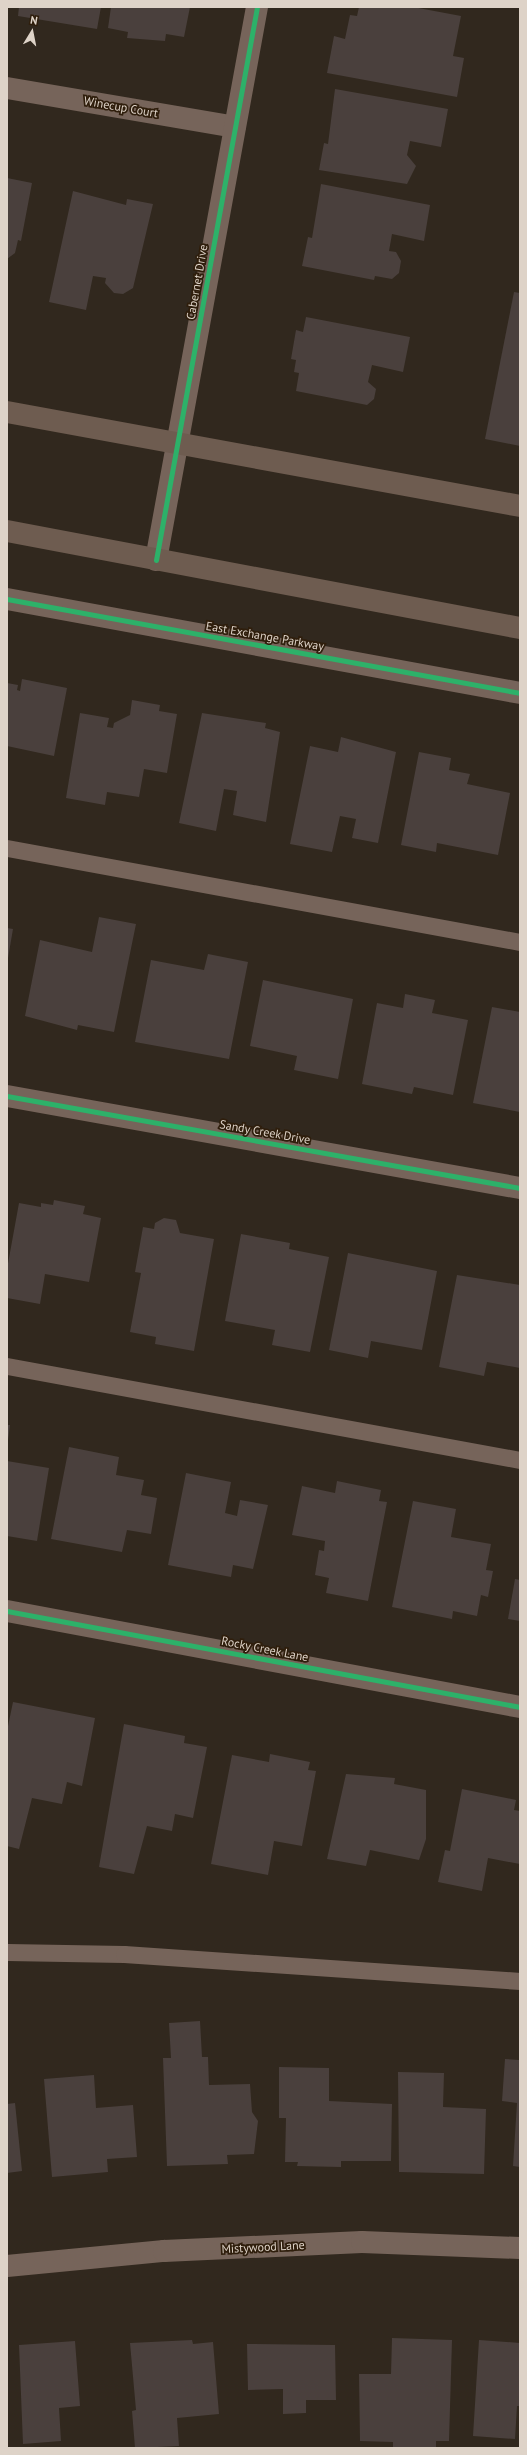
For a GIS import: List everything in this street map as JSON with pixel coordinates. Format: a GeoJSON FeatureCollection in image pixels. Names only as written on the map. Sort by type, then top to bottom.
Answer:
{"type":"FeatureCollection","features":[{"type":"Feature","properties":{"kind":"main road"},"geometry":{"type":"LineString","coordinates":[[7,412],[520,506]]}},
{"type":"Feature","properties":{"kind":"main road"},"geometry":{"type":"LineString","coordinates":[[7,531],[520,628]]}},
{"type":"Feature","properties":{"kind":"street","name":"Cabernet Drive"},"geometry":{"type":"LineString","coordinates":[[156,560],[257,7]]}},
{"type":"Feature","properties":{"kind":"street","name":"Winecup Court"},"geometry":{"type":"LineString","coordinates":[[7,88],[235,127]]}},
{"type":"Feature","properties":{"kind":"street","name":"East Exchange Parkway"},"geometry":{"type":"LineString","coordinates":[[7,599],[520,693]]}},
{"type":"Feature","properties":{"kind":"street","name":"Sandy Creek Drive"},"geometry":{"type":"LineString","coordinates":[[7,1096],[520,1188]]}},
{"type":"Feature","properties":{"kind":"street","name":"Rocky Creek Lane"},"geometry":{"type":"LineString","coordinates":[[7,1611],[520,1707]]}},
{"type":"Feature","properties":{"kind":"street","name":"Mistywood Lane"},"geometry":{"type":"LineString","coordinates":[[7,2266],[164,2251],[362,2242],[520,2248]]}},
{"type":"Feature","properties":{"kind":"lane"},"geometry":{"type":"LineString","coordinates":[[7,848],[520,942]]}},
{"type":"Feature","properties":{"kind":"lane"},"geometry":{"type":"LineString","coordinates":[[7,1366],[520,1460]]}},
{"type":"Feature","properties":{"kind":"lane"},"geometry":{"type":"LineString","coordinates":[[7,1952],[124,1954],[520,1981]]}},
{"type":"Feature","properties":{"kind":"building"},"geometry":{"type":"Polygon","coordinates":[[[19,7],[101,7],[97,29],[18,16],[19,7]]]}},
{"type":"Feature","properties":{"kind":"building"},"geometry":{"type":"Polygon","coordinates":[[[111,7],[190,7],[184,37],[166,34],[165,41],[127,38],[128,32],[108,28],[111,7]]]}},
{"type":"Feature","properties":{"kind":"building"},"geometry":{"type":"Polygon","coordinates":[[[359,7],[413,7],[461,16],[453,56],[464,58],[457,97],[327,73],[334,36],[345,39],[350,15],[357,16],[359,7]]]}},
{"type":"Feature","properties":{"kind":"building"},"geometry":{"type":"Polygon","coordinates":[[[335,89],[448,109],[441,147],[410,141],[407,155],[416,166],[407,184],[319,170],[324,143],[328,144],[335,89]]]}},
{"type":"Feature","properties":{"kind":"building"},"geometry":{"type":"Polygon","coordinates":[[[7,178],[32,183],[21,241],[18,240],[15,253],[7,259],[7,178]]]}},
{"type":"Feature","properties":{"kind":"building"},"geometry":{"type":"Polygon","coordinates":[[[321,184],[430,205],[424,241],[392,234],[389,251],[396,252],[401,261],[399,273],[392,279],[375,276],[374,280],[302,266],[308,237],[312,238],[321,184]]]}},
{"type":"Feature","properties":{"kind":"building"},"geometry":{"type":"Polygon","coordinates":[[[73,191],[126,205],[127,199],[153,204],[133,288],[123,294],[114,293],[105,283],[106,278],[93,276],[86,310],[49,302],[73,191]]]}},
{"type":"Feature","properties":{"kind":"building"},"geometry":{"type":"Polygon","coordinates":[[[514,292],[520,293],[520,446],[485,439],[514,292]]]}},
{"type":"Feature","properties":{"kind":"building"},"geometry":{"type":"Polygon","coordinates":[[[306,317],[410,337],[403,372],[372,365],[368,382],[376,389],[374,399],[367,405],[296,391],[299,373],[294,372],[296,360],[291,359],[296,330],[303,332],[306,317]]]}},
{"type":"Feature","properties":{"kind":"building"},"geometry":{"type":"Polygon","coordinates":[[[22,679],[67,688],[54,756],[7,746],[7,683],[18,685],[17,690],[20,691],[22,679]]]}},
{"type":"Feature","properties":{"kind":"building"},"geometry":{"type":"Polygon","coordinates":[[[132,700],[160,705],[159,711],[177,714],[167,773],[144,769],[139,797],[107,792],[105,805],[66,798],[80,713],[109,718],[107,727],[113,728],[114,723],[130,715],[132,700]]]}},
{"type":"Feature","properties":{"kind":"building"},"geometry":{"type":"Polygon","coordinates":[[[202,713],[266,723],[265,728],[280,732],[266,822],[233,815],[237,791],[224,789],[216,831],[179,823],[202,713]]]}},
{"type":"Feature","properties":{"kind":"building"},"geometry":{"type":"Polygon","coordinates":[[[341,737],[396,752],[378,843],[352,838],[356,819],[340,816],[332,852],[290,844],[310,746],[338,752],[341,737]]]}},
{"type":"Feature","properties":{"kind":"building"},"geometry":{"type":"Polygon","coordinates":[[[419,752],[451,758],[449,770],[470,774],[467,784],[510,793],[498,855],[437,843],[436,852],[401,845],[419,752]]]}},
{"type":"Feature","properties":{"kind":"building"},"geometry":{"type":"Polygon","coordinates":[[[99,917],[136,924],[114,1032],[78,1025],[77,1030],[25,1016],[40,940],[92,952],[99,917]]]}},
{"type":"Feature","properties":{"kind":"building"},"geometry":{"type":"Polygon","coordinates":[[[7,928],[13,929],[8,958],[7,958],[7,928]]]}},
{"type":"Feature","properties":{"kind":"building"},"geometry":{"type":"Polygon","coordinates":[[[208,954],[248,962],[229,1059],[135,1042],[151,960],[204,970],[208,954]]]}},
{"type":"Feature","properties":{"kind":"building"},"geometry":{"type":"Polygon","coordinates":[[[263,980],[353,999],[338,1079],[294,1070],[297,1056],[250,1046],[263,980]]]}},
{"type":"Feature","properties":{"kind":"building"},"geometry":{"type":"Polygon","coordinates":[[[405,994],[435,1000],[432,1013],[468,1020],[453,1095],[414,1087],[412,1094],[362,1084],[377,1003],[403,1008],[405,994]]]}},
{"type":"Feature","properties":{"kind":"building"},"geometry":{"type":"Polygon","coordinates":[[[492,1007],[520,1012],[520,1112],[473,1103],[492,1007]]]}},
{"type":"Feature","properties":{"kind":"building"},"geometry":{"type":"Polygon","coordinates":[[[54,1200],[85,1206],[83,1214],[101,1218],[89,1282],[45,1274],[40,1304],[7,1298],[7,1269],[19,1203],[41,1207],[41,1203],[53,1205],[54,1200]]]}},
{"type":"Feature","properties":{"kind":"building"},"geometry":{"type":"Polygon","coordinates":[[[164,1218],[176,1220],[180,1233],[214,1239],[194,1351],[155,1344],[156,1337],[130,1332],[141,1273],[135,1272],[143,1227],[154,1229],[155,1223],[164,1218]]]}},
{"type":"Feature","properties":{"kind":"building"},"geometry":{"type":"Polygon","coordinates":[[[241,1234],[290,1243],[289,1249],[329,1257],[310,1352],[272,1345],[275,1330],[225,1321],[241,1234]]]}},
{"type":"Feature","properties":{"kind":"building"},"geometry":{"type":"Polygon","coordinates":[[[348,1253],[437,1271],[422,1350],[371,1341],[368,1358],[329,1350],[348,1253]]]}},
{"type":"Feature","properties":{"kind":"building"},"geometry":{"type":"Polygon","coordinates":[[[457,1275],[520,1285],[520,1368],[487,1362],[484,1376],[439,1367],[457,1275]]]}},
{"type":"Feature","properties":{"kind":"building"},"geometry":{"type":"Polygon","coordinates":[[[7,1425],[10,1425],[8,1440],[7,1440],[7,1425]]]}},
{"type":"Feature","properties":{"kind":"building"},"geometry":{"type":"Polygon","coordinates":[[[69,1447],[119,1457],[116,1475],[144,1480],[141,1495],[157,1498],[151,1534],[127,1530],[122,1552],[51,1539],[69,1447]]]}},
{"type":"Feature","properties":{"kind":"building"},"geometry":{"type":"Polygon","coordinates":[[[7,1461],[49,1468],[37,1541],[7,1536],[7,1461]]]}},
{"type":"Feature","properties":{"kind":"building"},"geometry":{"type":"Polygon","coordinates":[[[186,1473],[231,1482],[225,1513],[237,1516],[240,1500],[268,1505],[253,1569],[233,1565],[231,1577],[168,1565],[186,1473]]]}},
{"type":"Feature","properties":{"kind":"building"},"geometry":{"type":"Polygon","coordinates":[[[337,1481],[381,1490],[379,1501],[387,1502],[368,1601],[326,1593],[329,1578],[315,1575],[319,1550],[324,1551],[325,1541],[292,1535],[302,1486],[335,1493],[337,1481]]]}},
{"type":"Feature","properties":{"kind":"building"},"geometry":{"type":"Polygon","coordinates":[[[413,1501],[456,1509],[451,1537],[491,1544],[486,1570],[493,1571],[488,1597],[481,1595],[477,1616],[453,1611],[452,1619],[392,1607],[413,1501]]]}},
{"type":"Feature","properties":{"kind":"building"},"geometry":{"type":"Polygon","coordinates":[[[515,1579],[520,1580],[520,1621],[508,1619],[515,1579]]]}},
{"type":"Feature","properties":{"kind":"building"},"geometry":{"type":"Polygon","coordinates":[[[13,1702],[95,1718],[82,1786],[67,1782],[62,1804],[32,1798],[19,1849],[7,1846],[7,1731],[13,1702]]]}},
{"type":"Feature","properties":{"kind":"building"},"geometry":{"type":"Polygon","coordinates":[[[124,1724],[185,1736],[184,1743],[207,1747],[193,1818],[175,1814],[172,1831],[147,1826],[134,1874],[99,1867],[124,1724]]]}},
{"type":"Feature","properties":{"kind":"building"},"geometry":{"type":"Polygon","coordinates":[[[270,1754],[310,1762],[308,1770],[316,1771],[302,1846],[274,1841],[268,1875],[211,1864],[232,1755],[269,1762],[270,1754]]]}},
{"type":"Feature","properties":{"kind":"building"},"geometry":{"type":"Polygon","coordinates":[[[346,1774],[395,1778],[394,1784],[426,1790],[426,1839],[419,1860],[370,1850],[366,1866],[327,1859],[346,1774]]]}},
{"type":"Feature","properties":{"kind":"building"},"geometry":{"type":"Polygon","coordinates":[[[462,1789],[516,1800],[514,1810],[520,1811],[520,1864],[488,1858],[482,1891],[438,1882],[445,1850],[450,1851],[462,1789]]]}},
{"type":"Feature","properties":{"kind":"building"},"geometry":{"type":"Polygon","coordinates":[[[200,2021],[202,2057],[208,2057],[209,2085],[250,2084],[252,2112],[258,2121],[254,2154],[227,2155],[228,2164],[167,2166],[163,2058],[171,2058],[169,2023],[200,2021]]]}},
{"type":"Feature","properties":{"kind":"building"},"geometry":{"type":"Polygon","coordinates":[[[519,2055],[520,2167],[513,2166],[517,2103],[502,2101],[505,2059],[519,2060],[519,2055]]]}},
{"type":"Feature","properties":{"kind":"building"},"geometry":{"type":"Polygon","coordinates":[[[279,2067],[329,2068],[329,2101],[392,2104],[391,2161],[341,2161],[341,2167],[297,2166],[298,2162],[285,2162],[286,2118],[279,2118],[279,2067]]]}},
{"type":"Feature","properties":{"kind":"building"},"geometry":{"type":"Polygon","coordinates":[[[398,2072],[444,2073],[443,2107],[486,2109],[484,2174],[399,2172],[398,2072]]]}},
{"type":"Feature","properties":{"kind":"building"},"geometry":{"type":"Polygon","coordinates":[[[94,2075],[96,2108],[133,2105],[137,2157],[107,2159],[108,2172],[52,2177],[44,2079],[94,2075]]]}},
{"type":"Feature","properties":{"kind":"building"},"geometry":{"type":"Polygon","coordinates":[[[15,2103],[22,2171],[7,2173],[7,2104],[15,2103]]]}},
{"type":"Feature","properties":{"kind":"building"},"geometry":{"type":"Polygon","coordinates":[[[392,2338],[452,2340],[449,2441],[436,2441],[436,2448],[393,2448],[393,2442],[360,2441],[359,2374],[391,2374],[392,2338]]]}},
{"type":"Feature","properties":{"kind":"building"},"geometry":{"type":"Polygon","coordinates":[[[192,2340],[193,2344],[213,2342],[219,2414],[177,2418],[179,2446],[135,2448],[132,2411],[136,2410],[130,2343],[192,2340]]]}},
{"type":"Feature","properties":{"kind":"building"},"geometry":{"type":"Polygon","coordinates":[[[479,2340],[520,2343],[520,2406],[517,2406],[515,2439],[473,2436],[479,2340]]]}},
{"type":"Feature","properties":{"kind":"building"},"geometry":{"type":"Polygon","coordinates":[[[75,2341],[80,2406],[59,2408],[61,2441],[23,2444],[19,2345],[75,2341]]]}},
{"type":"Feature","properties":{"kind":"building"},"geometry":{"type":"Polygon","coordinates":[[[247,2344],[335,2345],[336,2400],[306,2400],[306,2413],[283,2414],[283,2389],[248,2390],[247,2344]]]}},
{"type":"Feature","properties":{"kind":"cycle path"},"geometry":{"type":"LineString","coordinates":[[156,560],[257,7]]}},
{"type":"Feature","properties":{"kind":"cycle path"},"geometry":{"type":"LineString","coordinates":[[7,599],[520,693]]}},
{"type":"Feature","properties":{"kind":"cycle path"},"geometry":{"type":"LineString","coordinates":[[7,1096],[520,1188]]}},
{"type":"Feature","properties":{"kind":"cycle path"},"geometry":{"type":"LineString","coordinates":[[7,1611],[520,1707]]}}]}
